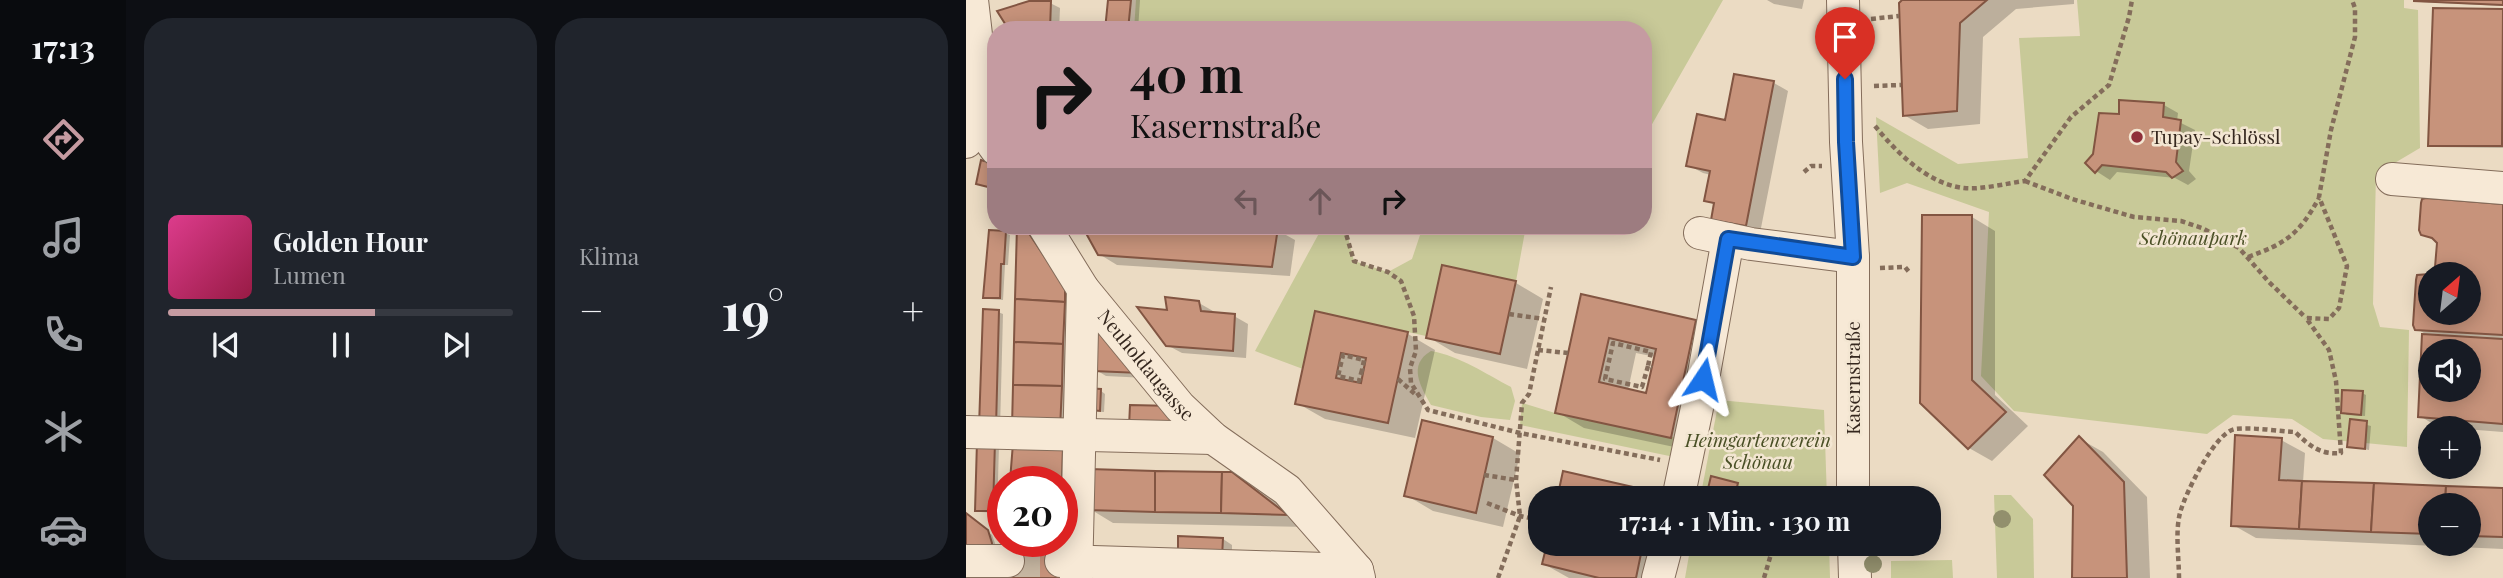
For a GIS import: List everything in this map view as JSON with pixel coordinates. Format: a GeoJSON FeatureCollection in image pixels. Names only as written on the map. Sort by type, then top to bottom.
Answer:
{"type":"FeatureCollection","features":[{"type":"Feature","properties":{"kind":"street","name":"Kasernstraße"},"geometry":{"type":"LineString","coordinates":[[1843,0],[1846,142],[1866,262],[1854,486]]}},
{"type":"Feature","properties":{"kind":"street"},"geometry":{"type":"LineString","coordinates":[[972,4],[987,22]]}},
{"type":"Feature","properties":{"kind":"street"},"geometry":{"type":"LineString","coordinates":[[972,4],[979,61],[969,128],[987,142]]}},
{"type":"Feature","properties":{"kind":"street"},"geometry":{"type":"LineString","coordinates":[[2392,179],[2503,188]]}},
{"type":"Feature","properties":{"kind":"street","name":"Neuholdaugasse"},"geometry":{"type":"LineString","coordinates":[[1050,235],[1083,289],[1180,407],[1213,438],[1287,490],[1358,574]]}},
{"type":"Feature","properties":{"kind":"street"},"geometry":{"type":"LineString","coordinates":[[1681,486],[1714,236],[1866,262]]}},
{"type":"Feature","properties":{"kind":"street","name":"Neuholdaugasse"},"geometry":{"type":"LineString","coordinates":[[1083,289],[1079,435],[1071,567],[1358,574]]}},
{"type":"Feature","properties":{"kind":"street","name":"Neuholdaugasse"},"geometry":{"type":"LineString","coordinates":[[966,432],[1213,438]]}},
{"type":"Feature","properties":{"kind":"street"},"geometry":{"type":"LineString","coordinates":[[1658,578],[1664,556]]}},
{"type":"Feature","properties":{"kind":"street"},"geometry":{"type":"LineString","coordinates":[[1854,556],[1855,578]]}},
{"type":"Feature","properties":{"kind":"street"},"geometry":{"type":"LineString","coordinates":[[966,561],[1008,561]]}},
{"type":"Feature","properties":{"kind":"path"},"geometry":{"type":"LineString","coordinates":[[2025,181],[2071,117],[2109,85],[2132,0]]}},
{"type":"Feature","properties":{"kind":"path"},"geometry":{"type":"LineString","coordinates":[[2248,257],[2278,247],[2295,233],[2308,218],[2319,197],[2331,130],[2355,37],[2355,8],[2352,0]]}},
{"type":"Feature","properties":{"kind":"path"},"geometry":{"type":"LineString","coordinates":[[1871,19],[1899,16]]}},
{"type":"Feature","properties":{"kind":"path"},"geometry":{"type":"LineString","coordinates":[[1874,86],[1901,85]]}},
{"type":"Feature","properties":{"kind":"path"},"geometry":{"type":"LineString","coordinates":[[1875,126],[1910,163],[1933,177],[1965,188],[2025,181],[2072,199],[2134,217],[2181,221],[2226,239],[2248,257],[2269,282],[2306,317],[2329,350],[2336,381],[2341,453],[2327,454],[2311,447],[2295,432],[2233,429],[2208,456],[2179,515],[2179,578]]}},
{"type":"Feature","properties":{"kind":"path"},"geometry":{"type":"LineString","coordinates":[[2306,317],[2329,319],[2339,308],[2347,266],[2319,197]]}},
{"type":"Feature","properties":{"kind":"path"},"geometry":{"type":"LineString","coordinates":[[1346,235],[1354,261],[1388,272],[1401,282],[1414,316],[1416,351],[1410,368],[1411,383],[1428,410],[1520,433],[1685,465]]}},
{"type":"Feature","properties":{"kind":"path"},"geometry":{"type":"LineString","coordinates":[[1866,262],[1905,267],[1909,272]]}},
{"type":"Feature","properties":{"kind":"path"},"geometry":{"type":"LineString","coordinates":[[1498,578],[1520,516],[1516,480],[1522,403],[1530,394],[1551,287]]}},
{"type":"Feature","properties":{"kind":"path"},"geometry":{"type":"LineString","coordinates":[[1509,314],[1544,319]]}},
{"type":"Feature","properties":{"kind":"path"},"geometry":{"type":"LineString","coordinates":[[1613,343],[1651,352],[1650,367],[1642,387],[1605,379],[1606,360],[1613,343]]}},
{"type":"Feature","properties":{"kind":"path"},"geometry":{"type":"LineString","coordinates":[[1538,350],[1568,354]]}},
{"type":"Feature","properties":{"kind":"path"},"geometry":{"type":"LineString","coordinates":[[1343,355],[1364,360],[1363,370],[1359,381],[1338,376],[1343,355]]}},
{"type":"Feature","properties":{"kind":"path"},"geometry":{"type":"LineString","coordinates":[[1398,379],[1418,396]]}},
{"type":"Feature","properties":{"kind":"path"},"geometry":{"type":"LineString","coordinates":[[1485,475],[1516,480]]}},
{"type":"Feature","properties":{"kind":"path"},"geometry":{"type":"LineString","coordinates":[[1487,503],[1528,518]]}},
{"type":"Feature","properties":{"kind":"path"},"geometry":{"type":"LineString","coordinates":[[1764,578],[1770,556]]}},
{"type":"Feature","properties":{"kind":"green space"},"geometry":{"type":"Polygon","coordinates":[[[1136,0],[1723,0],[1652,124],[1652,21],[1135,21],[1136,0]]]}},
{"type":"Feature","properties":{"kind":"green space","name":"Schönaupark"},"geometry":{"type":"Polygon","coordinates":[[[2077,0],[2404,0],[2404,8],[2418,10],[2420,148],[2376,174],[2373,304],[2380,327],[2409,330],[2407,447],[2323,439],[2292,419],[2233,415],[2207,434],[2014,411],[1981,376],[1989,212],[1907,183],[1880,193],[1876,117],[1958,164],[2028,158],[2019,38],[2080,36],[2077,0]]]}},
{"type":"Feature","properties":{"kind":"green space"},"geometry":{"type":"Polygon","coordinates":[[[1318,235],[1347,235],[1354,261],[1388,272],[1412,259],[1420,235],[1524,235],[1516,281],[1442,265],[1426,336],[1315,312],[1303,369],[1255,351],[1318,235]]]}},
{"type":"Feature","properties":{"kind":"green space"},"geometry":{"type":"Polygon","coordinates":[[[1431,351],[1462,361],[1511,387],[1515,401],[1510,420],[1481,417],[1431,405],[1420,384],[1418,369],[1419,363],[1431,351]]]}},
{"type":"Feature","properties":{"kind":"green space","name":"Heimgartenverein Schönau"},"geometry":{"type":"Polygon","coordinates":[[[1719,400],[1824,410],[1827,486],[1702,486],[1719,400]]]}},
{"type":"Feature","properties":{"kind":"green space"},"geometry":{"type":"Polygon","coordinates":[[[1522,403],[1555,413],[1683,439],[1679,458],[1520,425],[1522,403]]]}},
{"type":"Feature","properties":{"kind":"green space"},"geometry":{"type":"Polygon","coordinates":[[[1994,495],[2011,495],[2033,519],[2034,578],[1997,578],[1994,495]]]}},
{"type":"Feature","properties":{"kind":"green space"},"geometry":{"type":"Polygon","coordinates":[[[1689,556],[1829,556],[1830,578],[1685,578],[1689,556]]]}},
{"type":"Feature","properties":{"kind":"green space"},"geometry":{"type":"Polygon","coordinates":[[[1952,560],[1953,578],[1891,578],[1891,561],[1952,560]]]}},
{"type":"Feature","properties":{"kind":"building"},"geometry":{"type":"Polygon","coordinates":[[[1108,0],[1131,0],[1129,21],[1106,21],[1108,0]]]}},
{"type":"Feature","properties":{"kind":"building"},"geometry":{"type":"Polygon","coordinates":[[[1902,0],[1987,0],[1960,23],[1957,111],[1903,116],[1899,3],[1902,0]]]}},
{"type":"Feature","properties":{"kind":"building"},"geometry":{"type":"Polygon","coordinates":[[[2414,0],[2503,0],[2503,5],[2414,1],[2414,0]]]}},
{"type":"Feature","properties":{"kind":"building"},"geometry":{"type":"Polygon","coordinates":[[[1029,1],[1051,1],[1050,21],[1003,21],[997,11],[1029,1]]]}},
{"type":"Feature","properties":{"kind":"building"},"geometry":{"type":"Polygon","coordinates":[[[2433,8],[2503,9],[2502,146],[2428,146],[2433,8]]]}},
{"type":"Feature","properties":{"kind":"building"},"geometry":{"type":"Polygon","coordinates":[[[1734,74],[1774,81],[1746,226],[1711,220],[1714,203],[1704,201],[1710,171],[1686,166],[1697,114],[1725,120],[1734,74]]]}},
{"type":"Feature","properties":{"kind":"building","name":"Tupay-Schlössl"},"geometry":{"type":"Polygon","coordinates":[[[2119,100],[2164,103],[2163,117],[2181,120],[2176,162],[2183,171],[2172,178],[2166,172],[2102,165],[2095,173],[2085,163],[2093,154],[2099,113],[2119,114],[2119,100]]]}},
{"type":"Feature","properties":{"kind":"building"},"geometry":{"type":"Polygon","coordinates":[[[987,150],[987,187],[976,184],[981,160],[984,161],[987,150]]]}},
{"type":"Feature","properties":{"kind":"building"},"geometry":{"type":"Polygon","coordinates":[[[2426,198],[2503,204],[2503,335],[2415,330],[2413,325],[2418,275],[2418,326],[2482,326],[2482,262],[2435,262],[2437,243],[2432,238],[2421,235],[2419,230],[2422,199],[2426,198]]]}},
{"type":"Feature","properties":{"kind":"building"},"geometry":{"type":"Polygon","coordinates":[[[1922,215],[1972,215],[1972,380],[2006,412],[1968,449],[1920,403],[1922,215]]]}},
{"type":"Feature","properties":{"kind":"building"},"geometry":{"type":"Polygon","coordinates":[[[989,235],[1006,235],[1000,298],[983,298],[989,235]]]}},
{"type":"Feature","properties":{"kind":"building"},"geometry":{"type":"Polygon","coordinates":[[[1017,235],[1030,235],[1065,287],[1065,302],[1015,299],[1017,235]]]}},
{"type":"Feature","properties":{"kind":"building"},"geometry":{"type":"Polygon","coordinates":[[[1087,235],[1277,235],[1272,267],[1098,255],[1087,235]]]}},
{"type":"Feature","properties":{"kind":"building"},"geometry":{"type":"Polygon","coordinates":[[[1442,265],[1516,281],[1500,354],[1426,338],[1442,265]]]}},
{"type":"Feature","properties":{"kind":"building"},"geometry":{"type":"Polygon","coordinates":[[[1581,294],[1696,320],[1671,438],[1555,413],[1581,294]],[[1609,338],[1599,382],[1646,393],[1656,349],[1609,338]]]}},
{"type":"Feature","properties":{"kind":"building"},"geometry":{"type":"Polygon","coordinates":[[[1165,297],[1199,301],[1201,311],[1235,314],[1233,351],[1166,346],[1137,307],[1167,310],[1165,297]]]}},
{"type":"Feature","properties":{"kind":"building"},"geometry":{"type":"Polygon","coordinates":[[[1015,299],[1065,302],[1063,344],[1014,342],[1015,299]]]}},
{"type":"Feature","properties":{"kind":"building"},"geometry":{"type":"Polygon","coordinates":[[[983,309],[999,310],[996,428],[979,427],[983,309]]]}},
{"type":"Feature","properties":{"kind":"building"},"geometry":{"type":"Polygon","coordinates":[[[1315,311],[1408,332],[1388,423],[1295,404],[1315,311]],[[1341,353],[1336,378],[1361,383],[1366,358],[1341,353]]]}},
{"type":"Feature","properties":{"kind":"building"},"geometry":{"type":"Polygon","coordinates":[[[1094,324],[1139,373],[1094,371],[1094,324]]]}},
{"type":"Feature","properties":{"kind":"building"},"geometry":{"type":"Polygon","coordinates":[[[2422,334],[2503,339],[2503,424],[2481,422],[2481,416],[2418,416],[2419,402],[2481,402],[2481,339],[2422,339],[2422,334]]]}},
{"type":"Feature","properties":{"kind":"building"},"geometry":{"type":"Polygon","coordinates":[[[1014,342],[1063,344],[1062,386],[1013,385],[1014,342]]]}},
{"type":"Feature","properties":{"kind":"building"},"geometry":{"type":"Polygon","coordinates":[[[1013,385],[1062,386],[1060,429],[1012,427],[1013,385]]]}},
{"type":"Feature","properties":{"kind":"building"},"geometry":{"type":"Polygon","coordinates":[[[1084,388],[1101,389],[1100,411],[1083,409],[1084,388]]]}},
{"type":"Feature","properties":{"kind":"building"},"geometry":{"type":"Polygon","coordinates":[[[2342,390],[2363,391],[2361,415],[2341,413],[2342,390]]]}},
{"type":"Feature","properties":{"kind":"building"},"geometry":{"type":"Polygon","coordinates":[[[1130,405],[1174,406],[1174,429],[1129,427],[1130,405]]]}},
{"type":"Feature","properties":{"kind":"building"},"geometry":{"type":"Polygon","coordinates":[[[2350,419],[2367,421],[2365,449],[2347,447],[2350,419]]]}},
{"type":"Feature","properties":{"kind":"building"},"geometry":{"type":"Polygon","coordinates":[[[1422,420],[1493,437],[1476,513],[1404,496],[1422,420]]]}},
{"type":"Feature","properties":{"kind":"building"},"geometry":{"type":"Polygon","coordinates":[[[2235,435],[2282,438],[2279,480],[2302,481],[2299,529],[2231,526],[2235,435]]]}},
{"type":"Feature","properties":{"kind":"building"},"geometry":{"type":"Polygon","coordinates":[[[2079,436],[2124,482],[2127,578],[2072,578],[2073,506],[2044,475],[2079,436]]]}},
{"type":"Feature","properties":{"kind":"building"},"geometry":{"type":"Polygon","coordinates":[[[977,441],[995,441],[994,466],[987,466],[987,511],[975,511],[977,441]]]}},
{"type":"Feature","properties":{"kind":"building"},"geometry":{"type":"Polygon","coordinates":[[[1013,443],[1063,445],[1062,466],[1011,466],[1013,443]]]}},
{"type":"Feature","properties":{"kind":"building"},"geometry":{"type":"Polygon","coordinates":[[[1089,469],[1155,471],[1155,512],[1088,510],[1089,469]]]}},
{"type":"Feature","properties":{"kind":"building"},"geometry":{"type":"Polygon","coordinates":[[[1155,471],[1222,472],[1221,513],[1155,512],[1155,471]]]}},
{"type":"Feature","properties":{"kind":"building"},"geometry":{"type":"Polygon","coordinates":[[[1563,471],[1629,486],[1560,486],[1563,471]]]}},
{"type":"Feature","properties":{"kind":"building"},"geometry":{"type":"Polygon","coordinates":[[[1222,472],[1232,472],[1288,515],[1221,513],[1222,472]]]}},
{"type":"Feature","properties":{"kind":"building"},"geometry":{"type":"Polygon","coordinates":[[[1711,476],[1738,483],[1737,486],[1709,486],[1711,476]]]}},
{"type":"Feature","properties":{"kind":"building"},"geometry":{"type":"Polygon","coordinates":[[[2302,481],[2374,483],[2371,532],[2299,529],[2302,481]]]}},
{"type":"Feature","properties":{"kind":"building"},"geometry":{"type":"Polygon","coordinates":[[[2374,483],[2446,486],[2446,493],[2418,493],[2418,534],[2371,532],[2374,483]]]}},
{"type":"Feature","properties":{"kind":"building"},"geometry":{"type":"Polygon","coordinates":[[[2446,486],[2503,488],[2503,537],[2481,536],[2481,493],[2446,493],[2446,486]]]}},
{"type":"Feature","properties":{"kind":"building"},"geometry":{"type":"Polygon","coordinates":[[[966,513],[987,529],[987,557],[966,556],[966,513]]]}},
{"type":"Feature","properties":{"kind":"building"},"geometry":{"type":"Polygon","coordinates":[[[1178,536],[1223,538],[1222,558],[1178,557],[1178,536]]]}},
{"type":"Feature","properties":{"kind":"building"},"geometry":{"type":"Polygon","coordinates":[[[1544,556],[1641,556],[1636,578],[1599,578],[1542,564],[1544,556]]]}},
{"type":"Feature","properties":{"kind":"building"},"geometry":{"type":"Polygon","coordinates":[[[1008,557],[1061,557],[1061,578],[1007,578],[1008,557]]]}},
{"type":"Feature","properties":{"kind":"tunnel"},"geometry":{"type":"LineString","coordinates":[[1008,561],[1061,561]]}},
{"type":"Feature","properties":{"kind":"place","name":"Tupay-Schlössl"},"geometry":{"type":"Point","coordinates":[2137,137]}},
{"type":"Feature","properties":{"kind":"route"},"geometry":{"type":"LineString","coordinates":[[1703,379],[1728,239],[1853,257],[1845,79]]}}]}
